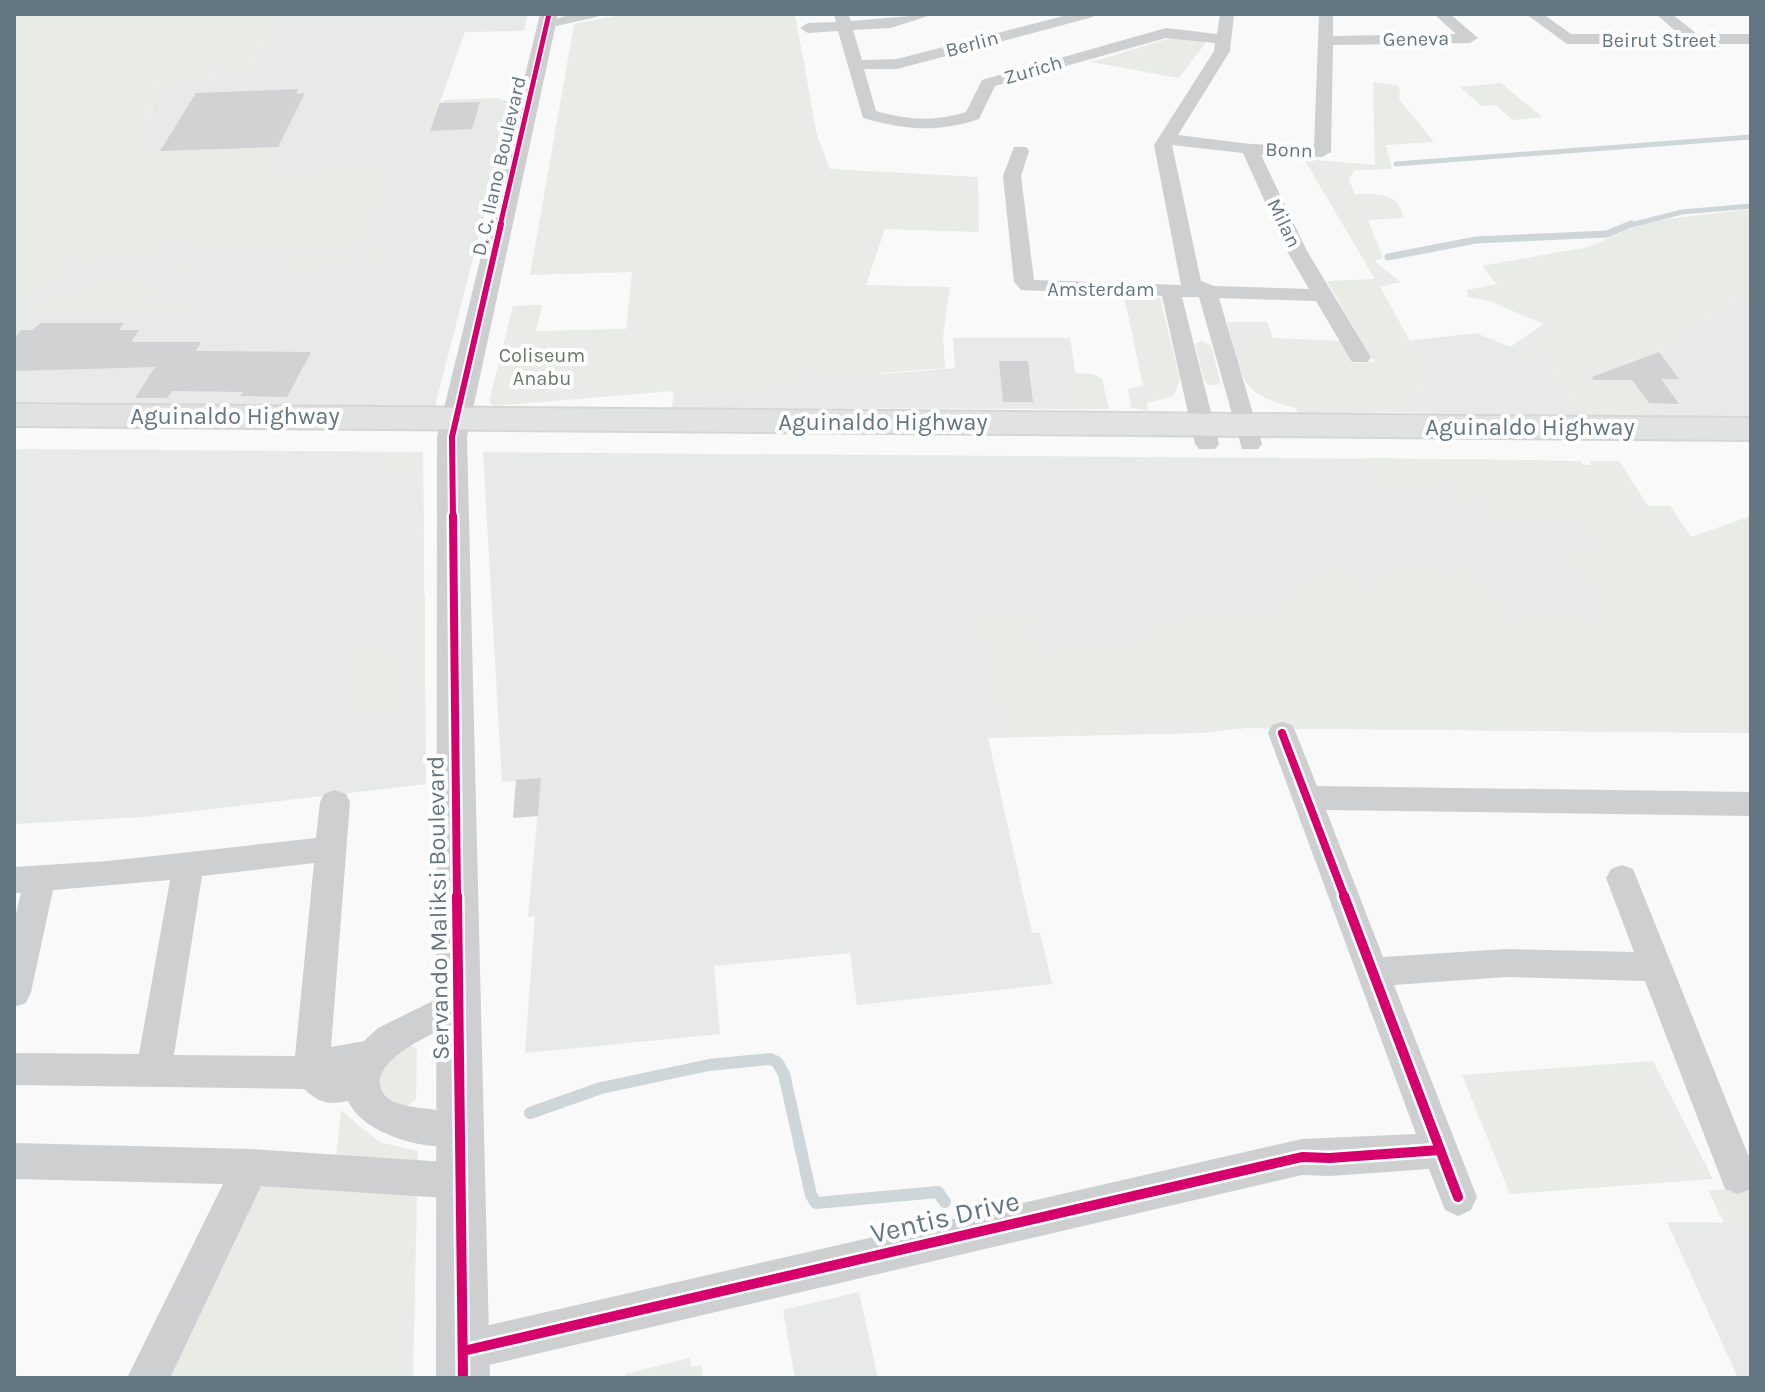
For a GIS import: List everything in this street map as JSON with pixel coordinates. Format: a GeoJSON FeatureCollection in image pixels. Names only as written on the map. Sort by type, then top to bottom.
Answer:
{"type":"FeatureCollection","features":[{"type":"Feature","properties":{"kind":"highway","name":"Aguinaldo Highway"},"geometry":{"type":"LineString","coordinates":[[14,415],[456,428],[1204,434],[1751,429]]}},
{"type":"Feature","properties":{"kind":"highway","name":"Aguinaldo Highway"},"geometry":{"type":"LineString","coordinates":[[14,434],[456,428]]}},
{"type":"Feature","properties":{"kind":"highway","name":"Aguinaldo Highway"},"geometry":{"type":"LineString","coordinates":[[1247,434],[1751,448]]}},
{"type":"Feature","properties":{"kind":"street"},"geometry":{"type":"LineString","coordinates":[[548,19],[592,14]]}},
{"type":"Feature","properties":{"kind":"street"},"geometry":{"type":"LineString","coordinates":[[808,28],[843,20],[891,24],[927,14]]}},
{"type":"Feature","properties":{"kind":"street","name":"Berlin"},"geometry":{"type":"LineString","coordinates":[[855,65],[897,64],[1088,14]]}},
{"type":"Feature","properties":{"kind":"street"},"geometry":{"type":"LineString","coordinates":[[1227,14],[1222,51],[1166,139],[1163,153],[1200,286],[1247,434]]}},
{"type":"Feature","properties":{"kind":"street","name":"Bonn"},"geometry":{"type":"LineString","coordinates":[[1166,139],[1250,149],[1322,152],[1326,14]]}},
{"type":"Feature","properties":{"kind":"street","name":"Geneva"},"geometry":{"type":"LineString","coordinates":[[1324,41],[1470,38],[1441,14]]}},
{"type":"Feature","properties":{"kind":"street","name":"Beirut Street"},"geometry":{"type":"LineString","coordinates":[[1533,14],[1567,39],[1751,39]]}},
{"type":"Feature","properties":{"kind":"street"},"geometry":{"type":"LineString","coordinates":[[1663,14],[1695,40]]}},
{"type":"Feature","properties":{"kind":"street","name":"D. C. Ilano Boulevard"},"geometry":{"type":"LineString","coordinates":[[456,428],[548,19]]}},
{"type":"Feature","properties":{"kind":"street","name":"Zurich"},"geometry":{"type":"LineString","coordinates":[[843,20],[869,114],[902,125],[949,125],[973,115],[988,83],[1166,33],[1225,39]]}},
{"type":"Feature","properties":{"kind":"street","name":"Milan"},"geometry":{"type":"LineString","coordinates":[[1250,149],[1285,227],[1360,357]]}},
{"type":"Feature","properties":{"kind":"street","name":"Amsterdam"},"geometry":{"type":"LineString","coordinates":[[1020,151],[1012,176],[1025,284],[1036,288],[1170,289]]}},
{"type":"Feature","properties":{"kind":"street"},"geometry":{"type":"LineString","coordinates":[[1204,434],[1170,289],[1200,286],[1323,295]]}},
{"type":"Feature","properties":{"kind":"street","name":"Servando Maliksi Boulevard"},"geometry":{"type":"LineString","coordinates":[[456,428],[463,1365]]}},
{"type":"Feature","properties":{"kind":"street"},"geometry":{"type":"LineString","coordinates":[[1282,733],[1458,1197]]}},
{"type":"Feature","properties":{"kind":"street"},"geometry":{"type":"LineString","coordinates":[[1307,798],[1751,804]]}},
{"type":"Feature","properties":{"kind":"street"},"geometry":{"type":"LineString","coordinates":[[311,1073],[335,802]]}},
{"type":"Feature","properties":{"kind":"street"},"geometry":{"type":"LineString","coordinates":[[14,992],[27,880],[331,849]]}},
{"type":"Feature","properties":{"kind":"street"},"geometry":{"type":"LineString","coordinates":[[154,1072],[188,865]]}},
{"type":"Feature","properties":{"kind":"street"},"geometry":{"type":"LineString","coordinates":[[1622,878],[1738,1176]]}},
{"type":"Feature","properties":{"kind":"street"},"geometry":{"type":"LineString","coordinates":[[1373,972],[1506,963],[1657,967]]}},
{"type":"Feature","properties":{"kind":"street"},"geometry":{"type":"LineString","coordinates":[[14,1069],[311,1073],[328,1088],[367,1068],[390,1039],[459,1005]]}},
{"type":"Feature","properties":{"kind":"street"},"geometry":{"type":"LineString","coordinates":[[367,1068],[367,1103],[378,1113],[394,1119],[460,1130]]}},
{"type":"Feature","properties":{"kind":"street","name":"Ventis Drive"},"geometry":{"type":"LineString","coordinates":[[463,1365],[1302,1157],[1330,1158],[1440,1150]]}},
{"type":"Feature","properties":{"kind":"street"},"geometry":{"type":"LineString","coordinates":[[14,1161],[251,1167],[461,1181]]}},
{"type":"Feature","properties":{"kind":"street"},"geometry":{"type":"LineString","coordinates":[[148,1378],[251,1167]]}},
{"type":"Feature","properties":{"kind":"shaded area"},"geometry":{"type":"Polygon","coordinates":[[[278,14],[528,14],[524,31],[465,32],[440,102],[514,100],[435,406],[14,402],[14,303],[91,258],[145,151],[156,86],[249,73],[278,14]]]}},
{"type":"Feature","properties":{"kind":"shaded area"},"geometry":{"type":"Polygon","coordinates":[[[1751,295],[1751,416],[1657,416],[1623,366],[1659,352],[1731,303],[1751,295]]]}},
{"type":"Feature","properties":{"kind":"shaded area"},"geometry":{"type":"Polygon","coordinates":[[[1476,333],[1520,351],[1552,371],[1581,416],[1393,412],[1391,408],[1434,384],[1408,341],[1476,333]]]}},
{"type":"Feature","properties":{"kind":"shaded area"},"geometry":{"type":"Polygon","coordinates":[[[953,338],[1070,338],[1081,409],[672,408],[674,391],[955,368],[953,338]]]}},
{"type":"Feature","properties":{"kind":"shaded area"},"geometry":{"type":"Polygon","coordinates":[[[14,449],[423,452],[426,784],[143,817],[14,824],[14,449]]]}},
{"type":"Feature","properties":{"kind":"shaded area"},"geometry":{"type":"Polygon","coordinates":[[[483,452],[1539,460],[1751,711],[1751,733],[1245,728],[1199,733],[988,738],[1032,933],[1040,933],[1052,984],[857,1005],[850,953],[714,966],[720,1034],[525,1053],[535,916],[528,917],[541,779],[502,782],[483,452]]]}},
{"type":"Feature","properties":{"kind":"shaded area"},"geometry":{"type":"Polygon","coordinates":[[[1667,1222],[1751,1223],[1751,1378],[1738,1378],[1667,1222]]]}},
{"type":"Feature","properties":{"kind":"shaded area"},"geometry":{"type":"Polygon","coordinates":[[[859,1292],[878,1378],[795,1378],[783,1310],[859,1292]]]}},
{"type":"Feature","properties":{"kind":"green space"},"geometry":{"type":"Polygon","coordinates":[[[14,14],[278,14],[249,73],[156,86],[145,151],[278,147],[271,161],[323,160],[318,172],[376,171],[387,177],[364,236],[342,245],[92,258],[14,303],[14,14]]]}},
{"type":"Feature","properties":{"kind":"green space","name":"Coliseum Anabu"},"geometry":{"type":"Polygon","coordinates":[[[625,14],[795,14],[817,135],[830,169],[978,177],[979,232],[885,229],[866,285],[950,287],[943,337],[945,368],[880,373],[880,379],[870,377],[494,406],[489,402],[513,306],[542,305],[536,331],[626,329],[632,272],[530,275],[574,24],[625,14]]]}},
{"type":"Feature","properties":{"kind":"green space"},"geometry":{"type":"Polygon","coordinates":[[[1171,38],[1207,41],[1179,78],[1091,62],[1171,38]]]}},
{"type":"Feature","properties":{"kind":"green space"},"geometry":{"type":"Polygon","coordinates":[[[1373,82],[1396,85],[1400,89],[1399,99],[1434,142],[1386,145],[1392,169],[1355,170],[1349,178],[1354,194],[1385,196],[1401,209],[1403,218],[1368,220],[1383,258],[1374,261],[1401,282],[1380,287],[1434,384],[1391,408],[1393,412],[1298,413],[1296,408],[1276,403],[1252,389],[1240,369],[1227,322],[1267,322],[1273,338],[1342,341],[1354,363],[1374,362],[1327,281],[1375,279],[1304,159],[1375,165],[1373,82]]]}},
{"type":"Feature","properties":{"kind":"green space"},"geometry":{"type":"Polygon","coordinates":[[[1501,83],[1542,117],[1513,120],[1495,105],[1481,106],[1460,87],[1501,83]]]}},
{"type":"Feature","properties":{"kind":"green space"},"geometry":{"type":"Polygon","coordinates":[[[497,98],[506,101],[440,103],[381,270],[210,265],[164,273],[142,305],[195,304],[178,330],[167,331],[176,333],[146,381],[174,335],[156,332],[176,329],[187,310],[174,310],[164,319],[169,312],[39,311],[30,314],[14,334],[35,304],[120,278],[210,262],[350,255],[371,250],[386,238],[433,106],[446,100],[497,98]]]}},
{"type":"Feature","properties":{"kind":"green space"},"geometry":{"type":"Polygon","coordinates":[[[1751,209],[1751,295],[1731,303],[1659,352],[1623,366],[1657,416],[1581,416],[1552,371],[1510,347],[1544,324],[1489,301],[1468,297],[1467,290],[1497,284],[1482,266],[1588,247],[1639,225],[1667,219],[1751,209]]]}},
{"type":"Feature","properties":{"kind":"green space"},"geometry":{"type":"Polygon","coordinates":[[[1124,295],[1154,295],[1160,298],[1180,380],[1173,396],[1147,403],[1148,411],[1131,408],[1128,389],[1143,386],[1124,295]]]}},
{"type":"Feature","properties":{"kind":"green space"},"geometry":{"type":"Polygon","coordinates":[[[1202,341],[1211,346],[1220,380],[1218,385],[1209,385],[1204,380],[1195,344],[1202,341]]]}},
{"type":"Feature","properties":{"kind":"green space"},"geometry":{"type":"Polygon","coordinates":[[[1075,373],[1093,374],[1102,379],[1109,409],[1081,409],[1075,373]]]}},
{"type":"Feature","properties":{"kind":"green space"},"geometry":{"type":"Polygon","coordinates":[[[313,452],[423,452],[424,579],[413,580],[413,487],[409,477],[397,469],[382,465],[386,454],[308,455],[313,452]]]}},
{"type":"Feature","properties":{"kind":"green space"},"geometry":{"type":"Polygon","coordinates":[[[1366,458],[1580,461],[1583,465],[1591,465],[1590,461],[1619,461],[1648,506],[1670,506],[1691,537],[1751,516],[1751,733],[1245,728],[1199,733],[1013,736],[1001,706],[978,618],[1031,612],[1047,655],[1158,638],[1153,624],[1264,613],[1329,568],[1362,579],[1423,564],[1456,560],[1507,609],[1573,618],[1580,612],[1607,605],[1566,553],[1596,545],[1594,538],[1571,515],[1496,516],[1480,512],[1456,497],[1436,491],[1379,491],[1366,458]]]}},
{"type":"Feature","properties":{"kind":"green space"},"geometry":{"type":"Polygon","coordinates":[[[425,595],[425,686],[413,688],[413,596],[425,595]]]}},
{"type":"Feature","properties":{"kind":"green space"},"geometry":{"type":"Polygon","coordinates":[[[403,639],[403,708],[344,718],[347,649],[403,639]]]}},
{"type":"Feature","properties":{"kind":"green space"},"geometry":{"type":"Polygon","coordinates":[[[408,1044],[417,1049],[416,1099],[406,1107],[394,1106],[378,1092],[379,1069],[408,1044]]]}},
{"type":"Feature","properties":{"kind":"green space"},"geometry":{"type":"Polygon","coordinates":[[[1653,1061],[1713,1179],[1510,1194],[1462,1075],[1653,1061]]]}},
{"type":"Feature","properties":{"kind":"green space"},"geometry":{"type":"Polygon","coordinates":[[[341,1110],[379,1142],[418,1151],[413,1378],[158,1378],[263,1159],[336,1161],[341,1110]]]}},
{"type":"Feature","properties":{"kind":"green space"},"geometry":{"type":"Polygon","coordinates":[[[1751,1189],[1751,1223],[1724,1223],[1708,1190],[1751,1189]]]}},
{"type":"Feature","properties":{"kind":"green space"},"geometry":{"type":"Polygon","coordinates":[[[690,1358],[691,1367],[701,1365],[703,1378],[626,1378],[626,1374],[690,1358]]]}},
{"type":"Feature","properties":{"kind":"building"},"geometry":{"type":"Polygon","coordinates":[[[298,89],[296,94],[305,93],[278,147],[160,151],[196,93],[298,89]]]}},
{"type":"Feature","properties":{"kind":"building"},"geometry":{"type":"Polygon","coordinates":[[[480,102],[472,129],[430,131],[440,103],[480,102]]]}},
{"type":"Feature","properties":{"kind":"building"},"geometry":{"type":"Polygon","coordinates":[[[41,323],[124,323],[119,330],[139,330],[131,342],[201,342],[196,351],[311,352],[287,397],[240,396],[243,392],[172,391],[167,398],[135,398],[155,367],[14,371],[14,339],[21,330],[32,330],[41,323]]]}},
{"type":"Feature","properties":{"kind":"building"},"geometry":{"type":"Polygon","coordinates":[[[1659,352],[1679,379],[1661,379],[1679,404],[1649,403],[1632,380],[1593,380],[1592,377],[1659,352]]]}},
{"type":"Feature","properties":{"kind":"building"},"geometry":{"type":"Polygon","coordinates":[[[999,361],[1028,361],[1033,402],[1003,402],[999,361]]]}},
{"type":"Feature","properties":{"kind":"building"},"geometry":{"type":"Polygon","coordinates":[[[541,778],[538,816],[513,818],[516,780],[541,778]]]}},
{"type":"Feature","properties":{"kind":"waterway"},"geometry":{"type":"LineString","coordinates":[[1396,164],[1751,137]]}},
{"type":"Feature","properties":{"kind":"waterway"},"geometry":{"type":"LineString","coordinates":[[1627,226],[1682,212],[1751,206]]}},
{"type":"Feature","properties":{"kind":"waterway"},"geometry":{"type":"LineString","coordinates":[[1388,257],[1476,240],[1607,234],[1631,224]]}},
{"type":"Feature","properties":{"kind":"waterway"},"geometry":{"type":"LineString","coordinates":[[530,1113],[601,1088],[709,1065],[770,1059],[777,1062],[784,1074],[811,1195],[816,1203],[938,1192],[945,1202]]}},
{"type":"Feature","properties":{"kind":"cycle path"},"geometry":{"type":"LineString","coordinates":[[463,1378],[452,437],[549,14]]}},
{"type":"Feature","properties":{"kind":"cycle path"},"geometry":{"type":"LineString","coordinates":[[1282,733],[1458,1197]]}},
{"type":"Feature","properties":{"kind":"cycle path"},"geometry":{"type":"LineString","coordinates":[[463,1351],[1302,1157],[1330,1158],[1440,1150]]}}]}
